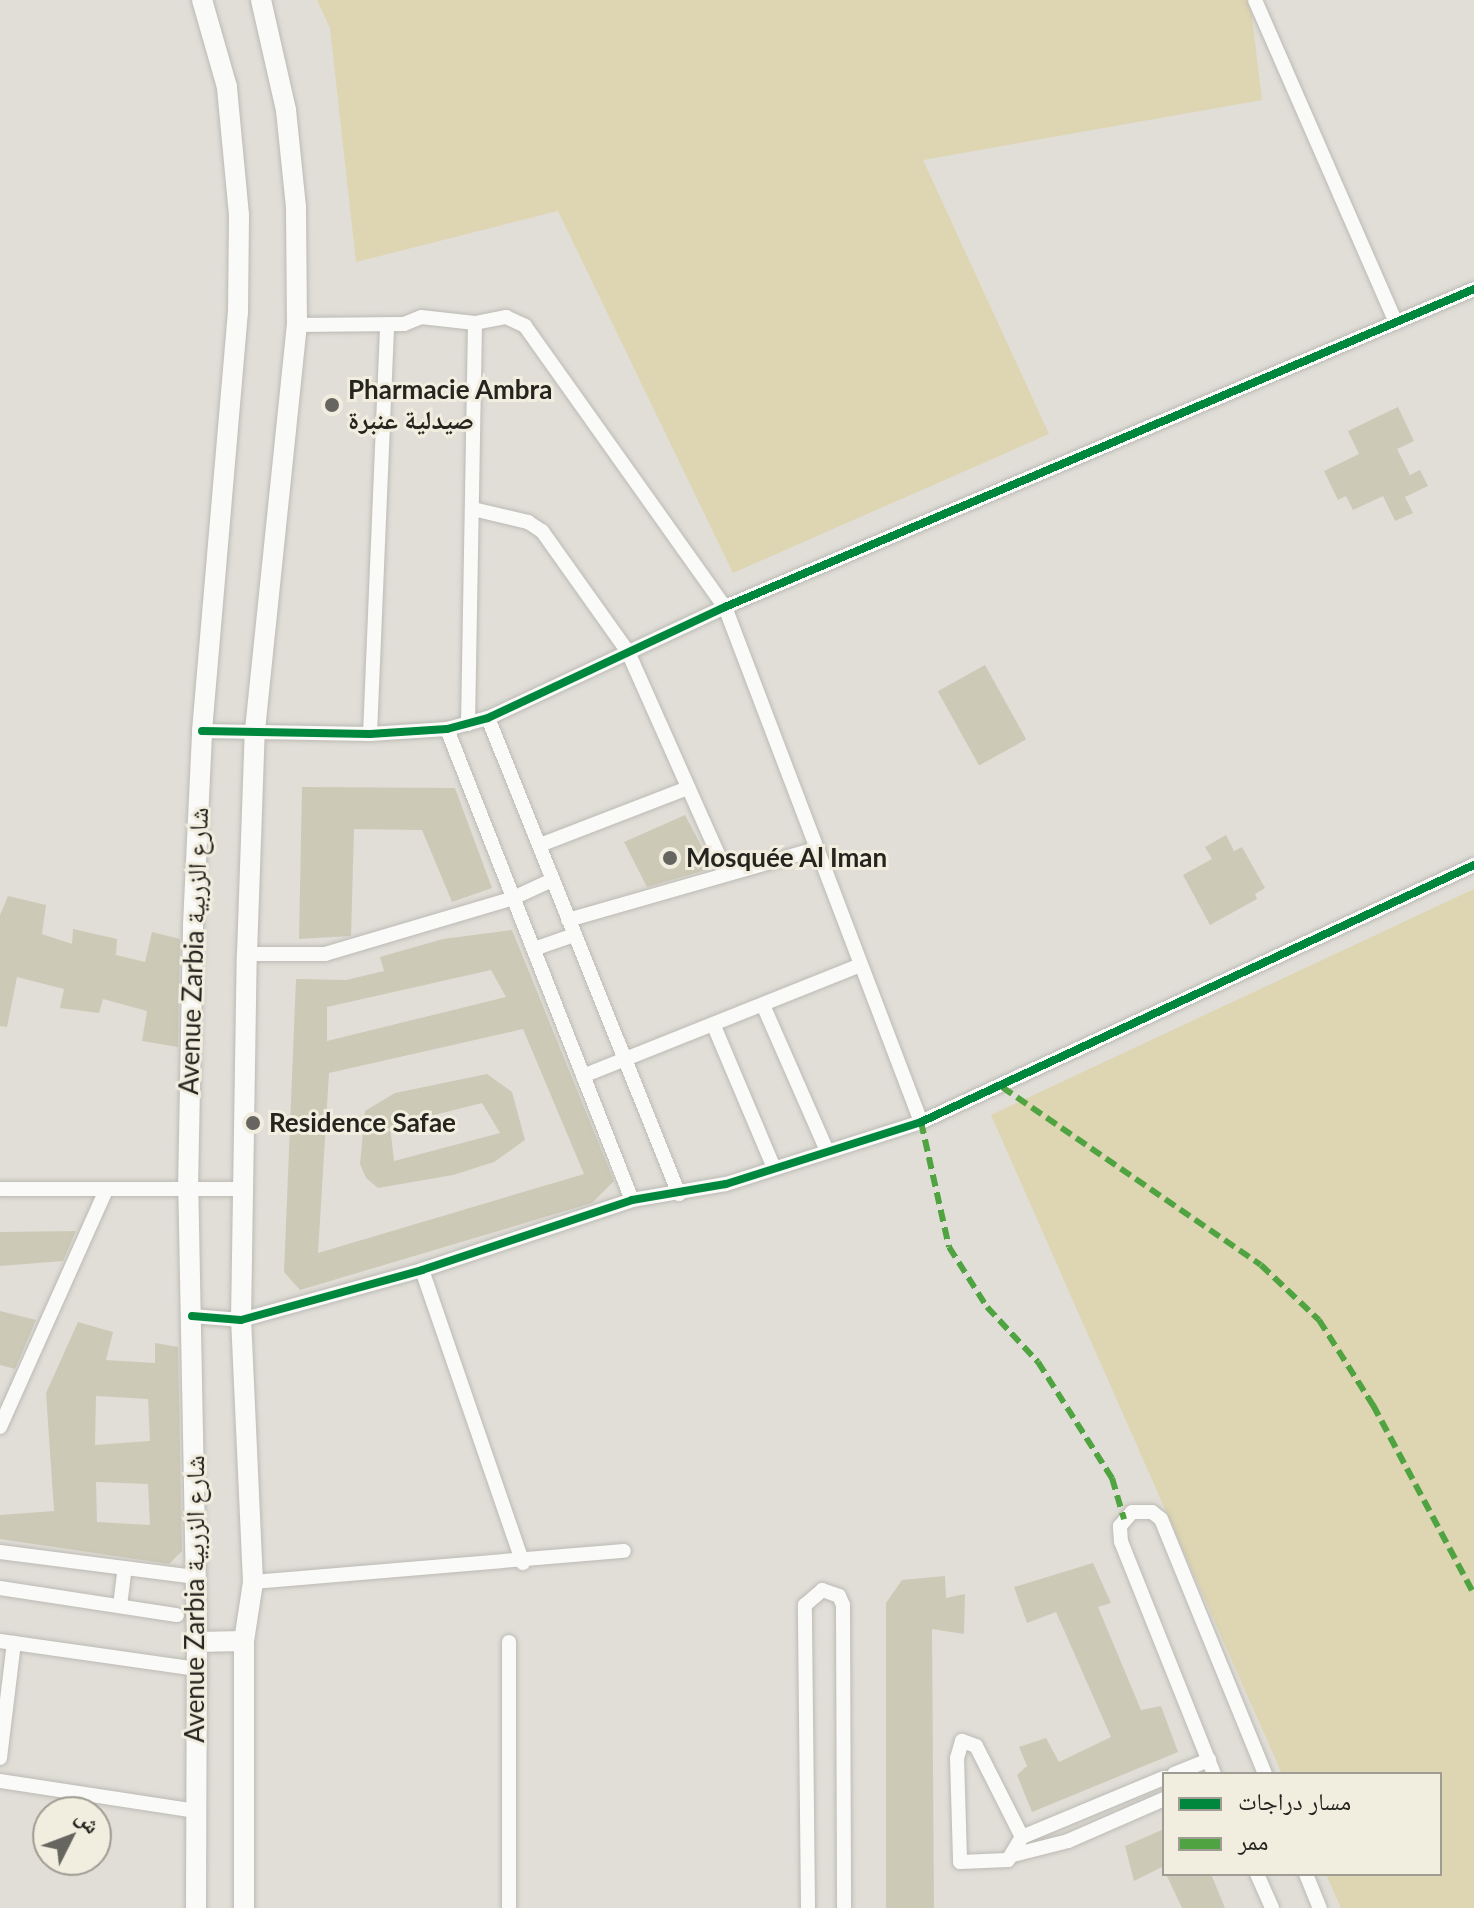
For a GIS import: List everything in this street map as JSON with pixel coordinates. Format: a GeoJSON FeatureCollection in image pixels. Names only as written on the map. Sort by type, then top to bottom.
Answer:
{"type":"FeatureCollection","features":[{"type":"Feature","properties":{"kind":"main road","name":"Avenue Zarbia شارع الزربية"},"geometry":{"type":"LineString","coordinates":[[196,1908],[197,1642],[188,1190],[202,731],[238,313],[239,243],[235,137],[202,0]]}},
{"type":"Feature","properties":{"kind":"main road","name":"Avenue Zarbia شارع الزربية"},"geometry":{"type":"LineString","coordinates":[[244,1908],[244,1641],[253,1582],[241,1320],[247,954],[255,730],[297,325],[296,207],[288,124],[261,0]]}},
{"type":"Feature","properties":{"kind":"main road"},"geometry":{"type":"LineString","coordinates":[[197,1642],[244,1641]]}},
{"type":"Feature","properties":{"kind":"street"},"geometry":{"type":"LineString","coordinates":[[1255,0],[1396,322]]}},
{"type":"Feature","properties":{"kind":"street"},"geometry":{"type":"LineString","coordinates":[[202,731],[370,734],[447,729],[488,718],[725,607],[1474,289]]}},
{"type":"Feature","properties":{"kind":"street"},"geometry":{"type":"LineString","coordinates":[[297,325],[387,324],[421,317],[475,323],[506,317],[525,326],[725,607],[921,1122]]}},
{"type":"Feature","properties":{"kind":"street"},"geometry":{"type":"LineString","coordinates":[[468,724],[475,323]]}},
{"type":"Feature","properties":{"kind":"street"},"geometry":{"type":"LineString","coordinates":[[370,734],[387,324]]}},
{"type":"Feature","properties":{"kind":"street"},"geometry":{"type":"LineString","coordinates":[[473,509],[528,522],[542,531],[628,652],[726,872]]}},
{"type":"Feature","properties":{"kind":"street"},"geometry":{"type":"LineString","coordinates":[[488,718],[679,1194]]}},
{"type":"Feature","properties":{"kind":"street"},"geometry":{"type":"LineString","coordinates":[[447,729],[511,899],[534,949],[632,1200]]}},
{"type":"Feature","properties":{"kind":"street"},"geometry":{"type":"LineString","coordinates":[[540,845],[688,788]]}},
{"type":"Feature","properties":{"kind":"street"},"geometry":{"type":"LineString","coordinates":[[568,920],[726,872],[815,849]]}},
{"type":"Feature","properties":{"kind":"street"},"geometry":{"type":"LineString","coordinates":[[192,1316],[241,1320],[422,1270],[632,1200],[679,1194],[921,1122],[1474,865]]}},
{"type":"Feature","properties":{"kind":"street"},"geometry":{"type":"LineString","coordinates":[[247,954],[325,954],[511,899],[552,880]]}},
{"type":"Feature","properties":{"kind":"street"},"geometry":{"type":"LineString","coordinates":[[534,949],[574,935]]}},
{"type":"Feature","properties":{"kind":"street"},"geometry":{"type":"LineString","coordinates":[[583,1076],[860,965]]}},
{"type":"Feature","properties":{"kind":"street"},"geometry":{"type":"LineString","coordinates":[[763,1005],[827,1151]]}},
{"type":"Feature","properties":{"kind":"street"},"geometry":{"type":"LineString","coordinates":[[714,1026],[774,1168]]}},
{"type":"Feature","properties":{"kind":"street"},"geometry":{"type":"LineString","coordinates":[[0,1189],[241,1189]]}},
{"type":"Feature","properties":{"kind":"street"},"geometry":{"type":"LineString","coordinates":[[0,1427],[106,1190]]}},
{"type":"Feature","properties":{"kind":"street"},"geometry":{"type":"LineString","coordinates":[[422,1270],[523,1563]]}},
{"type":"Feature","properties":{"kind":"street"},"geometry":{"type":"LineString","coordinates":[[1185,1772],[1212,1767],[1121,1542],[1120,1526],[1132,1512],[1152,1512],[1161,1519],[1264,1772]]}},
{"type":"Feature","properties":{"kind":"street"},"geometry":{"type":"LineString","coordinates":[[253,1582],[523,1563],[624,1551]]}},
{"type":"Feature","properties":{"kind":"street"},"geometry":{"type":"LineString","coordinates":[[0,1552],[196,1577]]}},
{"type":"Feature","properties":{"kind":"street"},"geometry":{"type":"LineString","coordinates":[[120,1606],[125,1568]]}},
{"type":"Feature","properties":{"kind":"street"},"geometry":{"type":"LineString","coordinates":[[0,1588],[177,1615]]}},
{"type":"Feature","properties":{"kind":"street"},"geometry":{"type":"LineString","coordinates":[[808,1908],[805,1605],[822,1590],[839,1596],[843,1605],[844,1908]]}},
{"type":"Feature","properties":{"kind":"street"},"geometry":{"type":"LineString","coordinates":[[0,1758],[7,1642],[197,1669]]}},
{"type":"Feature","properties":{"kind":"street"},"geometry":{"type":"LineString","coordinates":[[509,1642],[509,1908]]}},
{"type":"Feature","properties":{"kind":"street"},"geometry":{"type":"LineString","coordinates":[[1022,1837],[976,1746],[962,1741],[957,1758],[960,1862],[999,1861],[1068,1841],[1162,1800]]}},
{"type":"Feature","properties":{"kind":"street"},"geometry":{"type":"LineString","coordinates":[[1013,1855],[1022,1837],[1162,1779]]}},
{"type":"Feature","properties":{"kind":"street"},"geometry":{"type":"LineString","coordinates":[[0,1781],[196,1811]]}},
{"type":"Feature","properties":{"kind":"street"},"geometry":{"type":"LineString","coordinates":[[1258,1876],[1272,1908]]}},
{"type":"Feature","properties":{"kind":"street"},"geometry":{"type":"LineString","coordinates":[[1307,1876],[1320,1908]]}},
{"type":"Feature","properties":{"kind":"shaded area"},"geometry":{"type":"Polygon","coordinates":[[[317,0],[1250,0],[1262,100],[923,160],[1049,434],[733,573],[558,211],[356,262],[330,28],[317,0]]]}},
{"type":"Feature","properties":{"kind":"shaded area"},"geometry":{"type":"Polygon","coordinates":[[[1474,889],[1474,1908],[1341,1908],[1327,1876],[1442,1876],[1442,1772],[1281,1772],[991,1115],[1474,889]]]}},
{"type":"Feature","properties":{"kind":"building"},"geometry":{"type":"Polygon","coordinates":[[[1398,407],[1414,441],[1397,449],[1410,475],[1420,470],[1428,486],[1405,497],[1413,513],[1395,521],[1383,496],[1353,510],[1346,496],[1338,500],[1324,471],[1359,454],[1348,431],[1398,407]]]}},
{"type":"Feature","properties":{"kind":"building"},"geometry":{"type":"Polygon","coordinates":[[[985,665],[1026,739],[979,766],[938,691],[985,665]]]}},
{"type":"Feature","properties":{"kind":"building"},"geometry":{"type":"Polygon","coordinates":[[[302,787],[455,788],[492,888],[452,902],[422,830],[354,829],[351,936],[299,939],[302,787]]]}},
{"type":"Feature","properties":{"kind":"building","name":"Mosquée Al Iman"},"geometry":{"type":"Polygon","coordinates":[[[685,815],[713,868],[647,887],[624,842],[685,815]]]}},
{"type":"Feature","properties":{"kind":"building"},"geometry":{"type":"Polygon","coordinates":[[[1226,835],[1234,851],[1242,847],[1265,888],[1255,894],[1257,899],[1210,925],[1183,875],[1212,859],[1205,847],[1226,835]]]}},
{"type":"Feature","properties":{"kind":"building"},"geometry":{"type":"Polygon","coordinates":[[[8,896],[46,905],[42,934],[72,944],[73,929],[117,939],[116,955],[145,962],[152,932],[180,939],[178,1047],[142,1041],[147,1011],[103,999],[99,1013],[60,1008],[64,989],[17,977],[7,1027],[0,1026],[0,915],[8,896]]]}},
{"type":"Feature","properties":{"kind":"building"},"geometry":{"type":"Polygon","coordinates":[[[512,930],[614,1181],[592,1203],[300,1290],[284,1272],[296,979],[346,980],[384,971],[380,957],[443,939],[512,930]],[[491,970],[327,1007],[327,1041],[506,997],[491,970]],[[523,1029],[329,1073],[318,1253],[584,1174],[523,1029]]]}},
{"type":"Feature","properties":{"kind":"building"},"geometry":{"type":"Polygon","coordinates":[[[487,1074],[512,1092],[525,1140],[494,1162],[453,1175],[378,1188],[366,1178],[360,1164],[365,1111],[395,1093],[487,1074]],[[482,1103],[390,1126],[394,1161],[500,1133],[482,1103]]]}},
{"type":"Feature","properties":{"kind":"building"},"geometry":{"type":"Polygon","coordinates":[[[76,1231],[63,1261],[0,1266],[0,1232],[76,1231]]]}},
{"type":"Feature","properties":{"kind":"building"},"geometry":{"type":"Polygon","coordinates":[[[0,1311],[36,1320],[15,1369],[0,1365],[0,1311]]]}},
{"type":"Feature","properties":{"kind":"building"},"geometry":{"type":"Polygon","coordinates":[[[78,1322],[113,1332],[106,1360],[155,1363],[155,1343],[178,1347],[182,1551],[169,1564],[0,1539],[0,1515],[54,1511],[46,1393],[78,1322]],[[96,1396],[95,1445],[150,1441],[148,1399],[96,1396]],[[96,1482],[97,1522],[150,1525],[148,1484],[96,1482]]]}},
{"type":"Feature","properties":{"kind":"building"},"geometry":{"type":"Polygon","coordinates":[[[1093,1563],[1111,1603],[1098,1607],[1141,1710],[1161,1706],[1178,1752],[1032,1812],[1017,1775],[1027,1766],[1019,1747],[1046,1738],[1059,1762],[1111,1737],[1056,1612],[1027,1623],[1014,1587],[1093,1563]]]}},
{"type":"Feature","properties":{"kind":"building"},"geometry":{"type":"Polygon","coordinates":[[[945,1576],[946,1598],[965,1594],[964,1634],[932,1629],[934,1908],[886,1908],[886,1603],[902,1580],[945,1576]]]}},
{"type":"Feature","properties":{"kind":"building"},"geometry":{"type":"Polygon","coordinates":[[[1162,1830],[1162,1867],[1134,1881],[1125,1846],[1162,1830]]]}},
{"type":"Feature","properties":{"kind":"building"},"geometry":{"type":"Polygon","coordinates":[[[1167,1876],[1212,1876],[1225,1908],[1182,1908],[1167,1876]]]}},
{"type":"Feature","properties":{"kind":"marked path"},"geometry":{"type":"LineString","coordinates":[[1002,1087],[1261,1265],[1319,1320],[1373,1405],[1474,1594]]}},
{"type":"Feature","properties":{"kind":"marked path"},"geometry":{"type":"LineString","coordinates":[[921,1122],[949,1247],[987,1307],[1038,1362],[1112,1478],[1124,1519]]}},
{"type":"Feature","properties":{"kind":"cycle path"},"geometry":{"type":"LineString","coordinates":[[202,731],[370,734],[447,729],[488,718],[725,607],[1474,289]]}},
{"type":"Feature","properties":{"kind":"cycle path"},"geometry":{"type":"LineString","coordinates":[[192,1316],[241,1320],[422,1270],[632,1200],[726,1184],[921,1122],[1474,865]]}},
{"type":"Feature","properties":{"kind":"place","name":"Pharmacie Ambra صيدلية عنبرة"},"geometry":{"type":"Point","coordinates":[332,405]}},
{"type":"Feature","properties":{"kind":"place","name":"Mosquée Al Iman"},"geometry":{"type":"Point","coordinates":[670,858]}},
{"type":"Feature","properties":{"kind":"place","name":"Residence Safae"},"geometry":{"type":"Point","coordinates":[253,1123]}}]}
